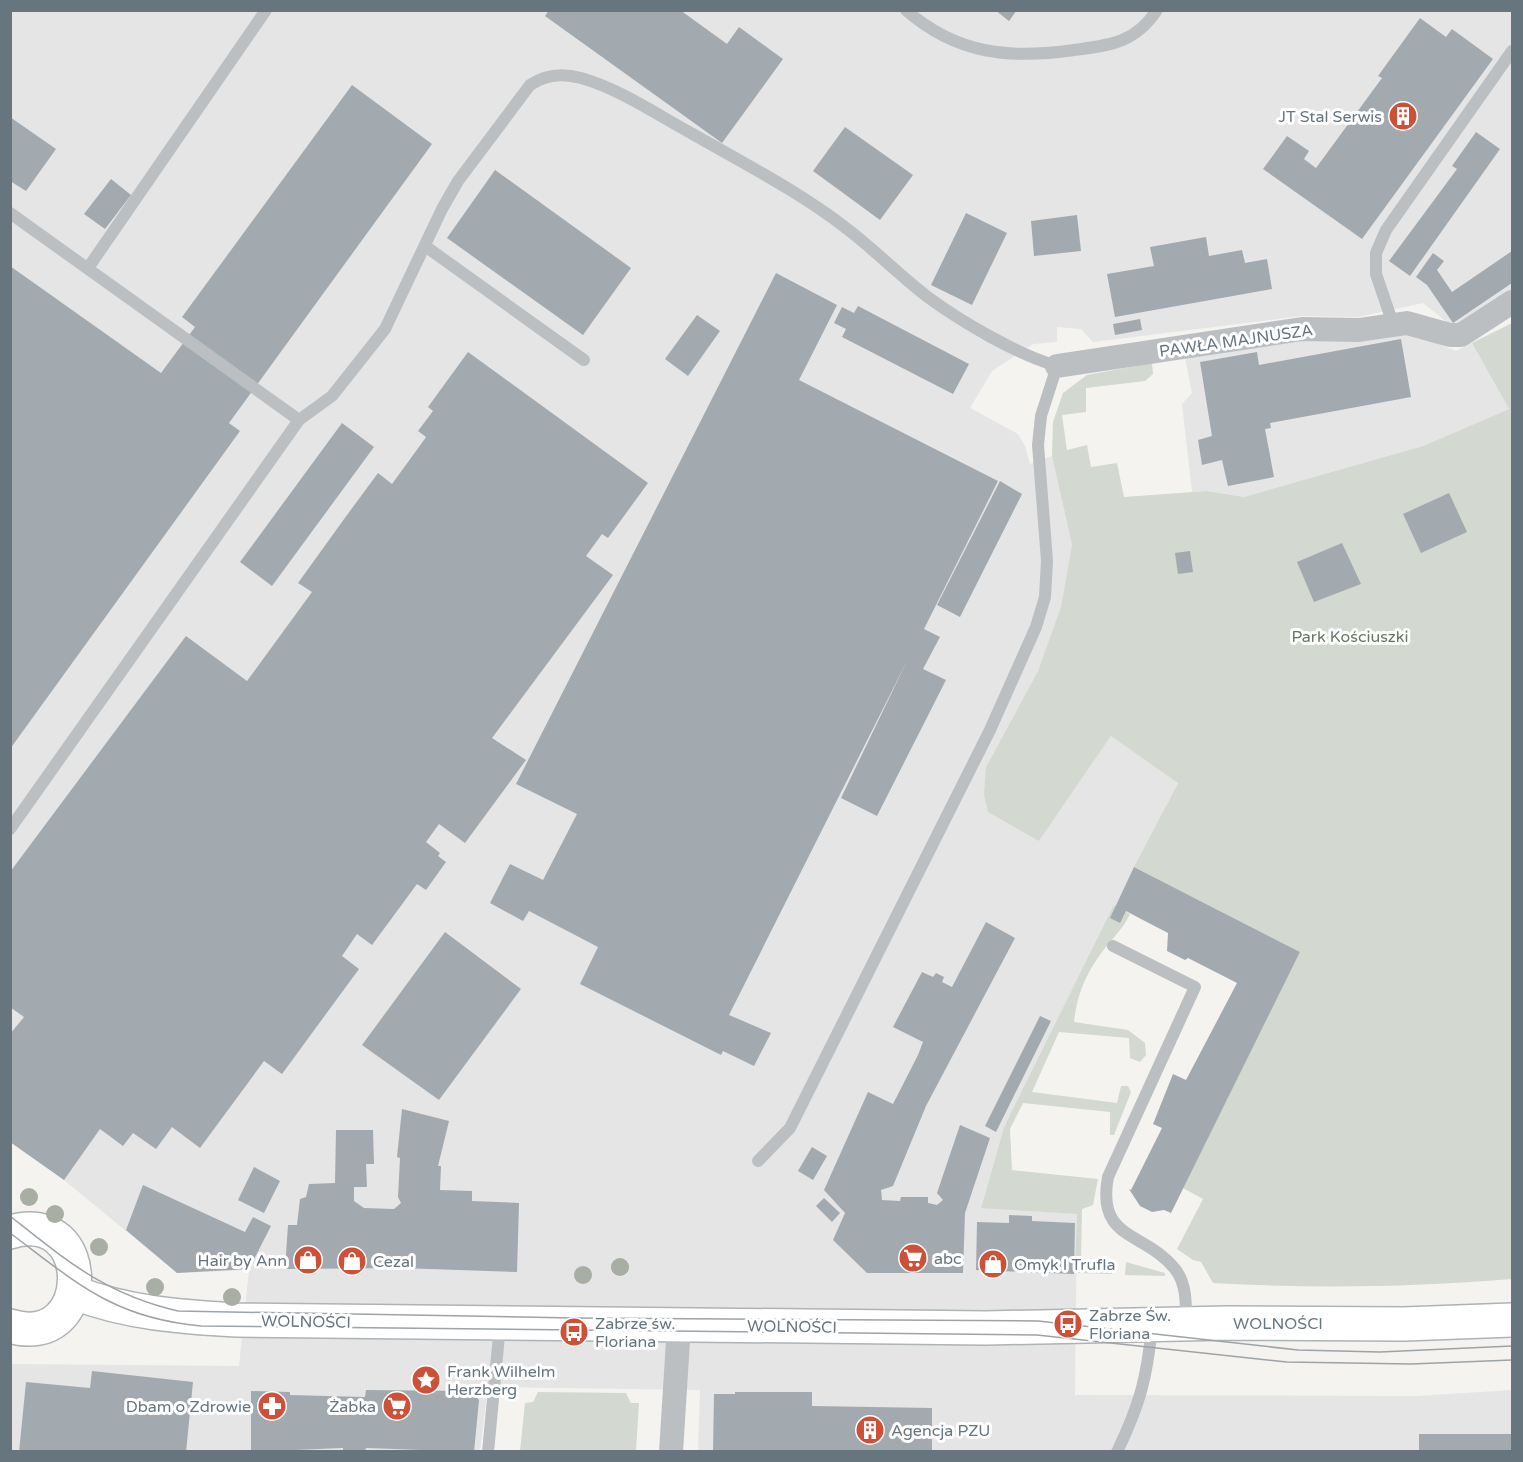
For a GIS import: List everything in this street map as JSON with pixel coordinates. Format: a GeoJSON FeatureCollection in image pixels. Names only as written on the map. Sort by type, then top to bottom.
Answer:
{"type":"FeatureCollection","features":[{"type":"Feature","properties":{"kind":"street","name":"PAWŁA MAJNUSZA"},"geometry":{"type":"LineString","coordinates":[[1057,366],[1302,329],[1359,330],[1393,324],[1414,324],[1450,335],[1461,334],[1512,302]]}},
{"type":"Feature","properties":{"kind":"street"},"geometry":{"type":"LineString","coordinates":[[10,1232],[27,1229],[40,1230],[62,1244],[75,1266],[75,1293],[70,1304],[53,1322],[34,1328],[10,1326]]}},
{"type":"Feature","properties":{"kind":"street","name":"WOLNOŚCI"},"geometry":{"type":"LineString","coordinates":[[75,1293],[117,1307],[177,1317],[243,1320],[986,1328],[1152,1324],[1404,1324],[1512,1320]]}},
{"type":"Feature","properties":{"kind":"street"},"geometry":{"type":"LineString","coordinates":[[671,1452],[680,1325]]}},
{"type":"Feature","properties":{"kind":"lane"},"geometry":{"type":"LineString","coordinates":[[88,268],[266,10]]}},
{"type":"Feature","properties":{"kind":"lane"},"geometry":{"type":"LineString","coordinates":[[906,10],[956,42],[993,53],[1033,56],[1107,46],[1131,38],[1148,24],[1157,10]]}},
{"type":"Feature","properties":{"kind":"lane"},"geometry":{"type":"LineString","coordinates":[[1393,324],[1376,274],[1376,253],[1379,245],[1386,230],[1512,51]]}},
{"type":"Feature","properties":{"kind":"lane"},"geometry":{"type":"LineString","coordinates":[[10,829],[299,420],[332,396],[385,329],[458,181],[530,84],[541,78],[558,75],[582,78],[615,91],[802,197],[844,226],[937,303],[1025,354],[1057,366],[1041,416],[1038,445],[1047,561],[1045,597],[1036,627],[990,730],[790,1128],[758,1161]]}},
{"type":"Feature","properties":{"kind":"lane"},"geometry":{"type":"LineString","coordinates":[[10,213],[299,420]]}},
{"type":"Feature","properties":{"kind":"lane"},"geometry":{"type":"LineString","coordinates":[[425,246],[584,360]]}},
{"type":"Feature","properties":{"kind":"lane"},"geometry":{"type":"LineString","coordinates":[[1113,946],[1195,987],[1108,1177],[1104,1198],[1109,1216],[1120,1228],[1166,1260],[1176,1270],[1183,1283],[1186,1324]]}},
{"type":"Feature","properties":{"kind":"lane"},"geometry":{"type":"LineString","coordinates":[[488,1452],[500,1324]]}},
{"type":"Feature","properties":{"kind":"lane"},"geometry":{"type":"LineString","coordinates":[[1117,1452],[1137,1412],[1148,1369],[1152,1324]]}},
{"type":"Feature","properties":{"kind":"shaded area"},"geometry":{"type":"Polygon","coordinates":[[[11,11],[1512,11],[1512,289],[1454,328],[1423,303],[1358,317],[1301,316],[1093,342],[1081,329],[1057,327],[1057,342],[1033,344],[992,371],[970,408],[1018,434],[1025,446],[1030,464],[1052,456],[1072,545],[1061,608],[1038,671],[986,767],[1039,841],[1111,736],[1178,782],[1004,1127],[981,1207],[1077,1214],[1075,1395],[1416,1396],[1512,1390],[1512,1451],[698,1451],[700,1390],[488,1387],[480,1451],[11,1451],[11,1364],[239,1366],[249,1270],[177,1273],[64,1180],[11,1142],[11,11]]]}},
{"type":"Feature","properties":{"kind":"shaded area"},"geometry":{"type":"Polygon","coordinates":[[[1405,331],[1456,351],[1472,343],[1509,409],[1423,446],[1244,497],[1207,491],[1192,492],[1182,404],[1192,393],[1185,357],[1254,345],[1405,331]]]}},
{"type":"Feature","properties":{"kind":"green space","name":"Park Kościuszki"},"geometry":{"type":"Polygon","coordinates":[[[1512,323],[1512,1279],[1363,1286],[1213,1283],[1201,1262],[1193,1260],[1177,1249],[1203,1199],[1183,1188],[1300,952],[1134,867],[1178,783],[1111,736],[1039,841],[988,812],[984,795],[986,767],[1038,671],[1061,607],[1072,545],[1052,456],[1053,422],[1063,393],[1087,375],[1152,363],[1153,374],[1145,381],[1086,388],[1086,412],[1062,415],[1067,450],[1087,445],[1091,467],[1117,463],[1124,497],[1207,491],[1244,497],[1423,446],[1509,409],[1472,343],[1512,323]]]}},
{"type":"Feature","properties":{"kind":"green space"},"geometry":{"type":"Polygon","coordinates":[[[1114,905],[1130,914],[1088,974],[1080,992],[1074,1022],[1128,1030],[1145,1043],[1146,1055],[1140,1062],[1130,1058],[1129,1038],[1059,1032],[1032,1092],[1117,1103],[1121,1086],[1128,1086],[1131,1092],[1114,1135],[1110,1135],[1110,1112],[1023,1103],[1010,1129],[1012,1170],[1098,1179],[1093,1205],[1082,1209],[1081,1261],[1112,1262],[1112,1274],[1075,1273],[1077,1214],[981,1208],[1004,1127],[1114,905]]]}},
{"type":"Feature","properties":{"kind":"green space"},"geometry":{"type":"Polygon","coordinates":[[[1126,1262],[1165,1273],[1165,1276],[1125,1275],[1126,1262]]]}},
{"type":"Feature","properties":{"kind":"green space"},"geometry":{"type":"Polygon","coordinates":[[[538,1392],[626,1393],[631,1403],[639,1403],[636,1451],[520,1451],[525,1403],[533,1402],[538,1392]]]}},
{"type":"Feature","properties":{"kind":"building"},"geometry":{"type":"Polygon","coordinates":[[[549,10],[680,10],[727,44],[739,27],[783,59],[722,143],[545,16],[549,10]]]}},
{"type":"Feature","properties":{"kind":"building"},"geometry":{"type":"Polygon","coordinates":[[[995,10],[1017,10],[1009,21],[995,10]]]}},
{"type":"Feature","properties":{"kind":"building","name":"JT Stal Serwis"},"geometry":{"type":"Polygon","coordinates":[[[1420,18],[1446,37],[1452,29],[1493,59],[1362,239],[1263,169],[1287,136],[1309,151],[1304,159],[1316,168],[1382,78],[1378,76],[1420,18]]]}},
{"type":"Feature","properties":{"kind":"building"},"geometry":{"type":"Polygon","coordinates":[[[352,85],[432,144],[229,423],[240,431],[10,749],[10,266],[161,373],[195,327],[182,317],[352,85]]]}},
{"type":"Feature","properties":{"kind":"building"},"geometry":{"type":"Polygon","coordinates":[[[10,117],[56,149],[26,191],[10,181],[10,117]]]}},
{"type":"Feature","properties":{"kind":"building"},"geometry":{"type":"Polygon","coordinates":[[[845,127],[913,175],[880,220],[813,171],[845,127]]]}},
{"type":"Feature","properties":{"kind":"building"},"geometry":{"type":"Polygon","coordinates":[[[1476,132],[1500,149],[1410,276],[1389,261],[1457,169],[1452,166],[1476,132]]]}},
{"type":"Feature","properties":{"kind":"building"},"geometry":{"type":"Polygon","coordinates":[[[495,170],[631,268],[583,335],[447,238],[495,170]]]}},
{"type":"Feature","properties":{"kind":"building"},"geometry":{"type":"Polygon","coordinates":[[[111,179],[131,195],[105,229],[84,214],[111,179]]]}},
{"type":"Feature","properties":{"kind":"building"},"geometry":{"type":"Polygon","coordinates":[[[966,213],[1007,233],[972,305],[931,285],[966,213]]]}},
{"type":"Feature","properties":{"kind":"building"},"geometry":{"type":"Polygon","coordinates":[[[1077,215],[1081,251],[1034,256],[1031,221],[1077,215]]]}},
{"type":"Feature","properties":{"kind":"building"},"geometry":{"type":"Polygon","coordinates":[[[1206,237],[1209,256],[1242,250],[1245,263],[1267,259],[1272,289],[1115,317],[1107,274],[1154,266],[1150,247],[1206,237]]]}},
{"type":"Feature","properties":{"kind":"building"},"geometry":{"type":"Polygon","coordinates":[[[1512,251],[1512,283],[1453,323],[1427,285],[1416,277],[1433,253],[1444,261],[1437,270],[1452,292],[1512,251]]]}},
{"type":"Feature","properties":{"kind":"building"},"geometry":{"type":"Polygon","coordinates":[[[776,273],[837,305],[799,380],[998,481],[924,629],[940,637],[923,669],[946,680],[877,816],[841,798],[907,661],[729,1015],[771,1033],[754,1066],[723,1051],[721,1055],[580,984],[598,947],[529,911],[523,921],[490,903],[510,864],[543,880],[577,814],[516,784],[776,273]]]}},
{"type":"Feature","properties":{"kind":"building"},"geometry":{"type":"Polygon","coordinates":[[[858,306],[969,364],[953,394],[842,337],[846,329],[834,323],[842,307],[854,313],[858,306]]]}},
{"type":"Feature","properties":{"kind":"building"},"geometry":{"type":"Polygon","coordinates":[[[697,315],[720,331],[688,376],[665,359],[697,315]]]}},
{"type":"Feature","properties":{"kind":"building"},"geometry":{"type":"Polygon","coordinates":[[[1140,319],[1142,330],[1115,335],[1113,324],[1140,319]]]}},
{"type":"Feature","properties":{"kind":"building"},"geometry":{"type":"Polygon","coordinates":[[[1401,339],[1411,397],[1270,423],[1271,428],[1265,429],[1274,477],[1228,486],[1222,460],[1202,465],[1198,440],[1212,436],[1200,362],[1257,352],[1259,365],[1401,339]]]}},
{"type":"Feature","properties":{"kind":"building"},"geometry":{"type":"Polygon","coordinates":[[[468,352],[648,483],[608,538],[602,534],[586,556],[613,575],[492,738],[526,760],[465,843],[439,824],[426,842],[440,853],[438,856],[446,862],[426,890],[417,884],[372,945],[357,934],[342,956],[359,969],[282,1074],[264,1061],[200,1148],[172,1127],[156,1149],[133,1133],[123,1146],[100,1129],[64,1180],[10,1142],[10,1034],[24,1017],[10,1007],[10,872],[186,636],[247,681],[312,592],[298,583],[347,515],[378,473],[392,484],[424,440],[426,437],[418,431],[433,411],[428,407],[468,352]]]}},
{"type":"Feature","properties":{"kind":"building"},"geometry":{"type":"Polygon","coordinates":[[[342,423],[374,447],[272,586],[240,562],[342,423]]]}},
{"type":"Feature","properties":{"kind":"building"},"geometry":{"type":"Polygon","coordinates":[[[1000,481],[1022,494],[960,617],[937,605],[1000,481]]]}},
{"type":"Feature","properties":{"kind":"building"},"geometry":{"type":"Polygon","coordinates":[[[1449,493],[1467,532],[1421,553],[1403,514],[1449,493]]]}},
{"type":"Feature","properties":{"kind":"building"},"geometry":{"type":"Polygon","coordinates":[[[1342,543],[1361,584],[1314,602],[1297,562],[1342,543]]]}},
{"type":"Feature","properties":{"kind":"building"},"geometry":{"type":"Polygon","coordinates":[[[1190,551],[1193,572],[1178,574],[1175,553],[1190,551]]]}},
{"type":"Feature","properties":{"kind":"building"},"geometry":{"type":"Polygon","coordinates":[[[1134,867],[1300,952],[1171,1213],[1164,1210],[1152,1212],[1140,1206],[1129,1189],[1131,1190],[1162,1128],[1153,1124],[1173,1074],[1186,1080],[1237,983],[1188,958],[1185,960],[1167,951],[1168,933],[1126,911],[1120,923],[1110,918],[1134,867]]]}},
{"type":"Feature","properties":{"kind":"building"},"geometry":{"type":"Polygon","coordinates":[[[986,922],[1015,938],[926,1106],[893,1186],[881,1190],[882,1200],[900,1201],[901,1197],[928,1197],[928,1203],[937,1205],[943,1200],[937,1193],[960,1125],[990,1138],[965,1213],[963,1273],[867,1273],[833,1240],[845,1213],[824,1190],[868,1092],[893,1104],[918,1055],[923,1042],[893,1027],[922,972],[933,977],[936,973],[944,977],[942,982],[952,987],[986,922]]]}},
{"type":"Feature","properties":{"kind":"building"},"geometry":{"type":"Polygon","coordinates":[[[445,932],[521,989],[439,1100],[362,1045],[445,932]]]}},
{"type":"Feature","properties":{"kind":"building"},"geometry":{"type":"Polygon","coordinates":[[[1040,1016],[1051,1021],[996,1132],[985,1126],[1040,1016]]]}},
{"type":"Feature","properties":{"kind":"building"},"geometry":{"type":"Polygon","coordinates":[[[402,1109],[449,1121],[438,1166],[441,1166],[440,1190],[472,1191],[472,1201],[519,1203],[517,1272],[400,1268],[285,1269],[288,1225],[297,1225],[300,1199],[306,1197],[309,1184],[335,1183],[336,1130],[373,1130],[374,1164],[366,1164],[367,1187],[354,1187],[354,1201],[364,1208],[394,1209],[401,1203],[398,1197],[400,1158],[397,1157],[402,1109]]]}},
{"type":"Feature","properties":{"kind":"building"},"geometry":{"type":"Polygon","coordinates":[[[812,1147],[827,1156],[813,1180],[798,1171],[812,1147]]]}},
{"type":"Feature","properties":{"kind":"building"},"geometry":{"type":"Polygon","coordinates":[[[254,1167],[280,1181],[264,1213],[238,1200],[254,1167]]]}},
{"type":"Feature","properties":{"kind":"building"},"geometry":{"type":"Polygon","coordinates":[[[143,1185],[245,1232],[253,1217],[271,1226],[249,1269],[177,1273],[126,1230],[143,1185]]]}},
{"type":"Feature","properties":{"kind":"building"},"geometry":{"type":"Polygon","coordinates":[[[824,1198],[840,1213],[832,1222],[816,1206],[824,1198]]]}},
{"type":"Feature","properties":{"kind":"building"},"geometry":{"type":"Polygon","coordinates":[[[1009,1215],[1032,1216],[1032,1221],[1075,1223],[1074,1274],[976,1270],[977,1222],[1009,1223],[1009,1215]]]}},
{"type":"Feature","properties":{"kind":"building"},"geometry":{"type":"Polygon","coordinates":[[[92,1371],[193,1382],[186,1452],[19,1452],[26,1382],[90,1388],[92,1371]]]}},
{"type":"Feature","properties":{"kind":"building"},"geometry":{"type":"Polygon","coordinates":[[[366,1390],[471,1391],[479,1400],[474,1452],[366,1448],[365,1452],[343,1452],[343,1448],[251,1452],[251,1391],[290,1392],[290,1395],[365,1397],[366,1390]]]}},
{"type":"Feature","properties":{"kind":"building"},"geometry":{"type":"Polygon","coordinates":[[[735,1392],[812,1392],[812,1406],[932,1408],[932,1452],[713,1452],[714,1394],[735,1394],[735,1392]]]}},
{"type":"Feature","properties":{"kind":"building"},"geometry":{"type":"Polygon","coordinates":[[[1419,1434],[1512,1434],[1512,1452],[1419,1452],[1419,1434]]]}},
{"type":"Feature","properties":{"kind":"tram line"},"geometry":{"type":"LineString","coordinates":[[10,1216],[88,1274],[129,1295],[178,1311],[574,1318],[1038,1321],[1298,1350],[1380,1352],[1512,1346]]}},
{"type":"Feature","properties":{"kind":"tram line"},"geometry":{"type":"LineString","coordinates":[[10,1233],[77,1282],[120,1306],[170,1322],[201,1326],[1037,1335],[1287,1362],[1411,1364],[1512,1360]]}},
{"type":"Feature","properties":{"kind":"place","name":"JT Stal Serwis"},"geometry":{"type":"Point","coordinates":[1403,116]}},
{"type":"Feature","properties":{"kind":"place","name":"abc"},"geometry":{"type":"Point","coordinates":[913,1258]}},
{"type":"Feature","properties":{"kind":"place","name":"Hair by Ann"},"geometry":{"type":"Point","coordinates":[308,1260]}},
{"type":"Feature","properties":{"kind":"place","name":"Cezal"},"geometry":{"type":"Point","coordinates":[352,1261]}},
{"type":"Feature","properties":{"kind":"place","name":"Omyk I Trufla"},"geometry":{"type":"Point","coordinates":[993,1264]}},
{"type":"Feature","properties":{"kind":"place","name":"Zabrze Św. Floriana"},"geometry":{"type":"Point","coordinates":[1068,1324]}},
{"type":"Feature","properties":{"kind":"place","name":"Zabrze św. Floriana"},"geometry":{"type":"Point","coordinates":[574,1332]}},
{"type":"Feature","properties":{"kind":"place","name":"Frank Wilhelm Herzberg"},"geometry":{"type":"Point","coordinates":[426,1380]}},
{"type":"Feature","properties":{"kind":"place","name":"Dbam o Zdrowie"},"geometry":{"type":"Point","coordinates":[272,1406]}},
{"type":"Feature","properties":{"kind":"place","name":"Żabka"},"geometry":{"type":"Point","coordinates":[397,1406]}},
{"type":"Feature","properties":{"kind":"place","name":"Agencja PZU"},"geometry":{"type":"Point","coordinates":[870,1430]}}]}
